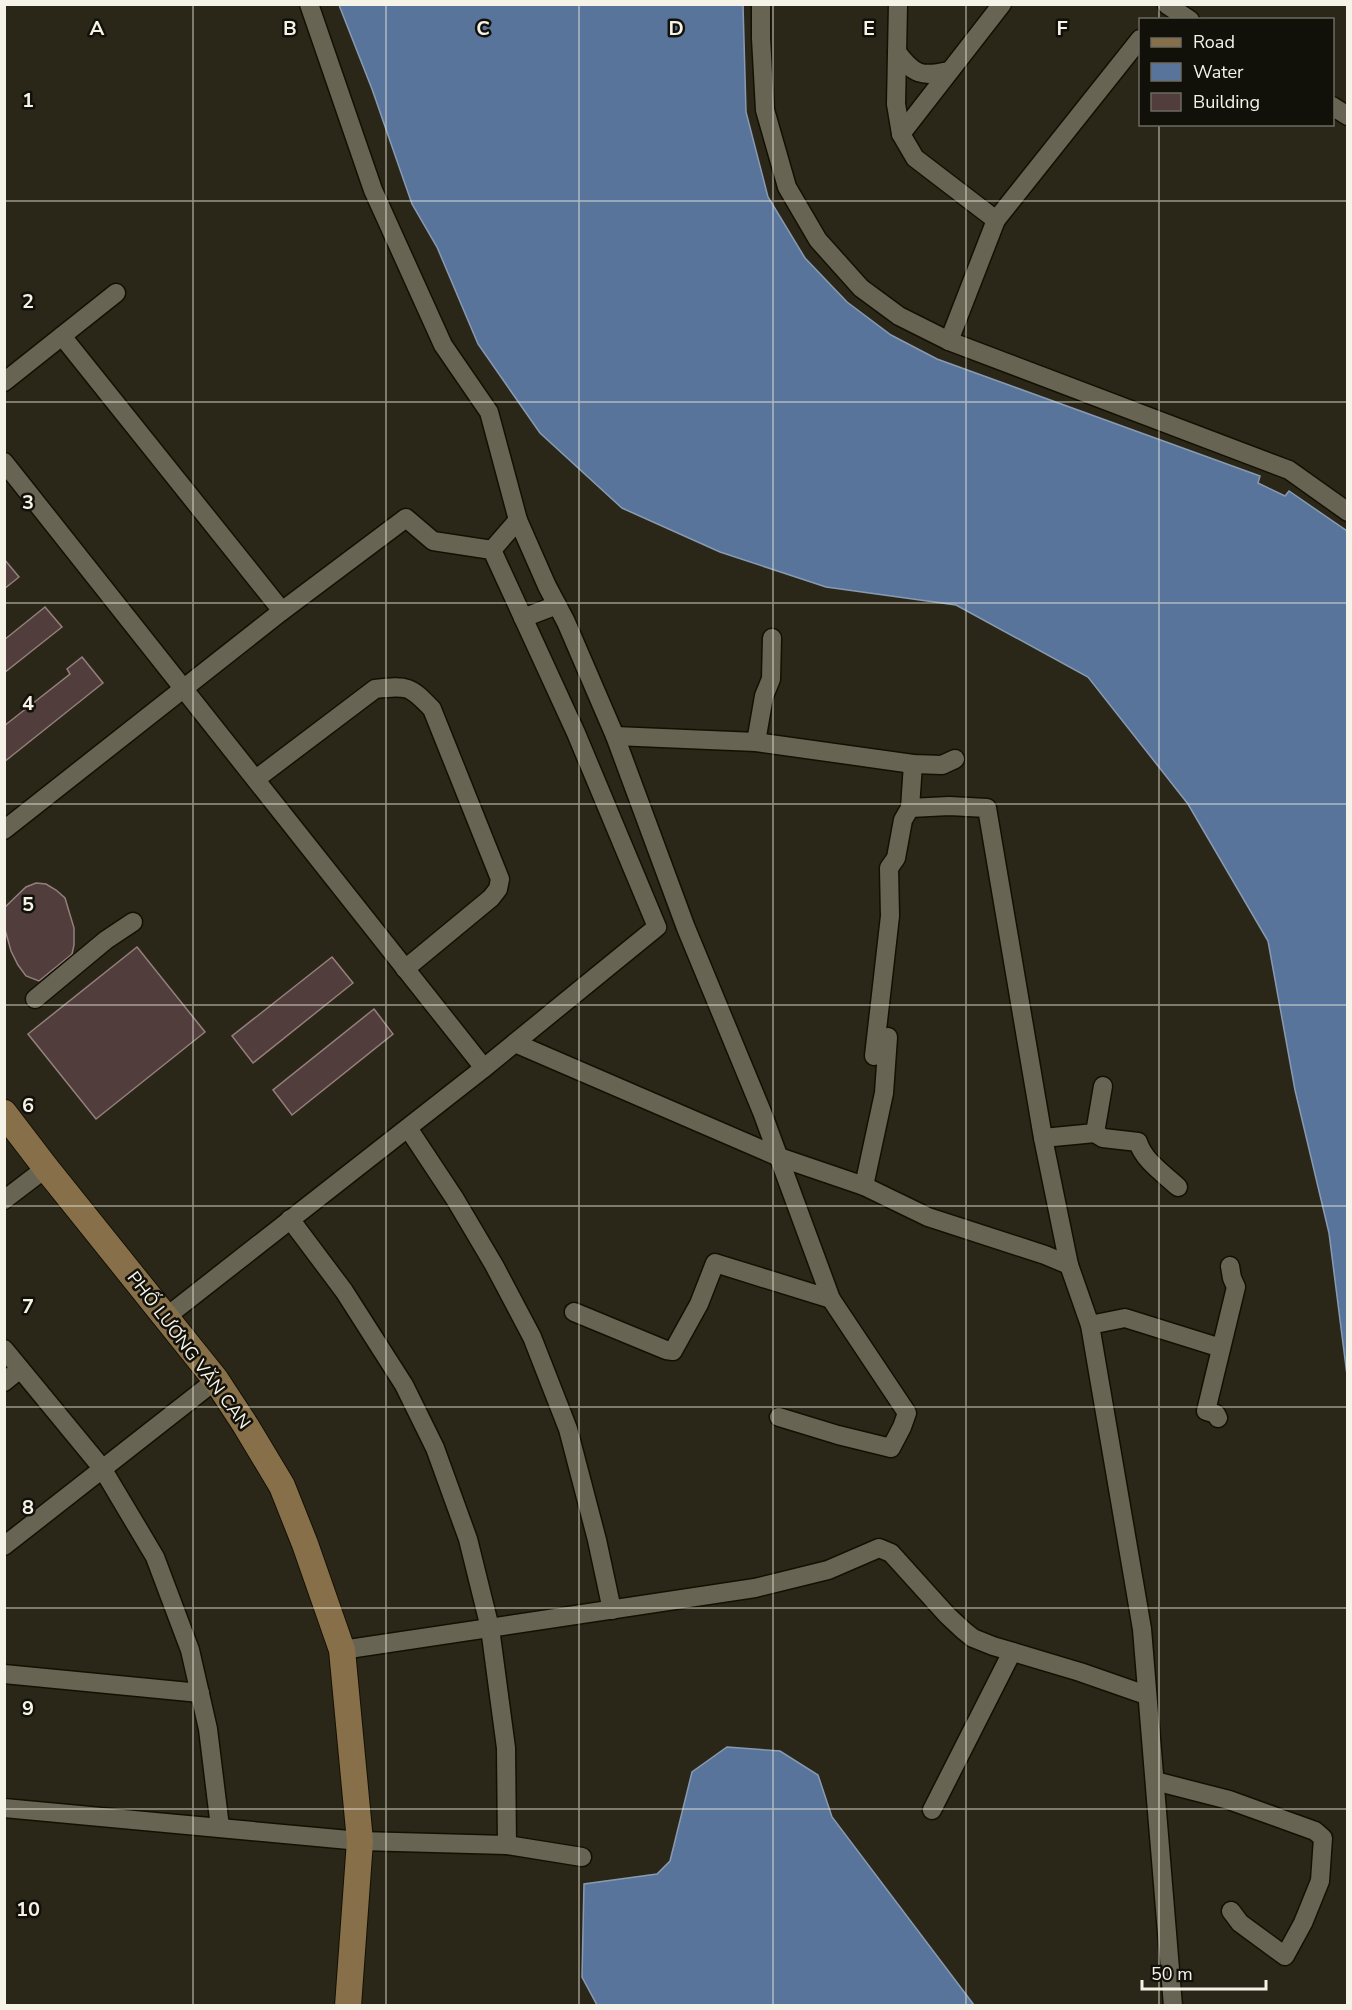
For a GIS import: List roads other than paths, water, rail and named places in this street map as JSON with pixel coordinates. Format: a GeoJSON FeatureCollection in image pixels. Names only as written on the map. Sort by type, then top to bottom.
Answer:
{"type":"FeatureCollection","features":[{"type":"Feature","properties":{"kind":"street"},"geometry":{"type":"LineString","coordinates":[[309,4],[374,190],[443,345],[489,412],[518,519],[615,736],[686,928],[779,1157],[831,1299],[907,1413],[891,1448],[779,1417]]}},
{"type":"Feature","properties":{"kind":"street"},"geometry":{"type":"LineString","coordinates":[[761,4],[765,110],[787,187],[818,240],[861,288],[899,316],[949,341],[1289,470],[1347,512]]}},
{"type":"Feature","properties":{"kind":"street"},"geometry":{"type":"LineString","coordinates":[[898,4],[896,104],[901,134],[915,158],[996,220]]}},
{"type":"Feature","properties":{"kind":"street"},"geometry":{"type":"LineString","coordinates":[[901,134],[1002,4]]}},
{"type":"Feature","properties":{"kind":"street"},"geometry":{"type":"LineString","coordinates":[[1164,10],[1185,18]]}},
{"type":"Feature","properties":{"kind":"street"},"geometry":{"type":"LineString","coordinates":[[949,341],[996,220],[1139,40]]}},
{"type":"Feature","properties":{"kind":"street"},"geometry":{"type":"LineString","coordinates":[[897,52],[906,65],[916,73],[931,75],[949,71]]}},
{"type":"Feature","properties":{"kind":"street"},"geometry":{"type":"LineString","coordinates":[[1334,107],[1347,116]]}},
{"type":"Feature","properties":{"kind":"street"},"geometry":{"type":"LineString","coordinates":[[4,382],[116,293]]}},
{"type":"Feature","properties":{"kind":"street"},"geometry":{"type":"LineString","coordinates":[[62,336],[282,611]]}},
{"type":"Feature","properties":{"kind":"street"},"geometry":{"type":"LineString","coordinates":[[4,462],[484,1068]]}},
{"type":"Feature","properties":{"kind":"street"},"geometry":{"type":"LineString","coordinates":[[4,830],[282,611],[406,518],[433,541],[492,550]]}},
{"type":"Feature","properties":{"kind":"street"},"geometry":{"type":"LineString","coordinates":[[492,550],[518,519]]}},
{"type":"Feature","properties":{"kind":"street"},"geometry":{"type":"LineString","coordinates":[[492,550],[576,733],[657,927]]}},
{"type":"Feature","properties":{"kind":"street"},"geometry":{"type":"LineString","coordinates":[[523,618],[557,605]]}},
{"type":"Feature","properties":{"kind":"street"},"geometry":{"type":"LineString","coordinates":[[756,742],[764,696],[771,679],[772,638]]}},
{"type":"Feature","properties":{"kind":"street"},"geometry":{"type":"LineString","coordinates":[[256,779],[375,688],[395,686],[412,689],[432,709],[500,879],[498,890],[491,898],[405,969]]}},
{"type":"Feature","properties":{"kind":"street"},"geometry":{"type":"LineString","coordinates":[[615,736],[756,742],[913,764],[942,765],[955,759]]}},
{"type":"Feature","properties":{"kind":"street"},"geometry":{"type":"LineString","coordinates":[[874,1056],[890,915],[889,868],[896,858],[903,820],[910,808],[913,764]]}},
{"type":"Feature","properties":{"kind":"street"},"geometry":{"type":"LineString","coordinates":[[910,808],[949,806],[987,808],[1043,1138],[1069,1265],[1090,1325],[1142,1629],[1173,2006]]}},
{"type":"Feature","properties":{"kind":"street"},"geometry":{"type":"LineString","coordinates":[[35,999],[106,940],[133,922]]}},
{"type":"Feature","properties":{"kind":"street"},"geometry":{"type":"LineString","coordinates":[[166,1317],[484,1068],[657,927],[686,928]]}},
{"type":"Feature","properties":{"kind":"street"},"geometry":{"type":"LineString","coordinates":[[864,1186],[884,1093],[892,995]]}},
{"type":"Feature","properties":{"kind":"street"},"geometry":{"type":"LineString","coordinates":[[515,1043],[779,1157],[864,1186],[928,1217],[1069,1265]]}},
{"type":"Feature","properties":{"kind":"street"},"geometry":{"type":"LineString","coordinates":[[1095,1133],[1103,1086]]}},
{"type":"Feature","properties":{"kind":"street","name":"PHỐ LƯƠNG VĂN CAN"},"geometry":{"type":"LineString","coordinates":[[4,1113],[216,1380],[282,1486],[310,1555],[342,1650],[360,1841],[348,2006]]}},
{"type":"Feature","properties":{"kind":"street"},"geometry":{"type":"LineString","coordinates":[[408,1128],[460,1209],[532,1337],[568,1429],[597,1540],[612,1610]]}},
{"type":"Feature","properties":{"kind":"street"},"geometry":{"type":"LineString","coordinates":[[1043,1138],[1095,1133],[1103,1138],[1138,1142],[1146,1158],[1178,1186]]}},
{"type":"Feature","properties":{"kind":"street"},"geometry":{"type":"LineString","coordinates":[[4,1200],[46,1168]]}},
{"type":"Feature","properties":{"kind":"street"},"geometry":{"type":"LineString","coordinates":[[290,1219],[344,1292],[404,1385],[435,1448],[468,1539],[490,1628],[506,1748],[507,1845]]}},
{"type":"Feature","properties":{"kind":"street"},"geometry":{"type":"LineString","coordinates":[[574,1312],[673,1351],[699,1304],[715,1263],[831,1299]]}},
{"type":"Feature","properties":{"kind":"street"},"geometry":{"type":"LineString","coordinates":[[1218,1418],[1216,1414],[1206,1411],[1236,1287],[1230,1266]]}},
{"type":"Feature","properties":{"kind":"street"},"geometry":{"type":"LineString","coordinates":[[1090,1325],[1125,1318],[1221,1348]]}},
{"type":"Feature","properties":{"kind":"street"},"geometry":{"type":"LineString","coordinates":[[4,1349],[102,1468],[155,1557],[190,1650],[208,1729],[219,1827]]}},
{"type":"Feature","properties":{"kind":"street"},"geometry":{"type":"LineString","coordinates":[[4,1382],[20,1369]]}},
{"type":"Feature","properties":{"kind":"street"},"geometry":{"type":"LineString","coordinates":[[4,1546],[216,1380]]}},
{"type":"Feature","properties":{"kind":"street"},"geometry":{"type":"LineString","coordinates":[[342,1650],[755,1588],[828,1570],[879,1548],[891,1553],[963,1630],[983,1642],[1146,1695]]}},
{"type":"Feature","properties":{"kind":"street"},"geometry":{"type":"LineString","coordinates":[[932,1810],[1012,1652]]}},
{"type":"Feature","properties":{"kind":"street"},"geometry":{"type":"LineString","coordinates":[[4,1674],[200,1693]]}},
{"type":"Feature","properties":{"kind":"street"},"geometry":{"type":"LineString","coordinates":[[1155,1780],[1229,1800],[1315,1831],[1323,1838],[1320,1881],[1303,1923],[1285,1956],[1240,1923],[1231,1911]]}},
{"type":"Feature","properties":{"kind":"street"},"geometry":{"type":"LineString","coordinates":[[4,1808],[360,1841],[507,1845],[582,1857]]}},
{"type":"Feature","properties":{"kind":"water"},"geometry":{"type":"Polygon","coordinates":[[[339,5],[743,5],[746,112],[768,197],[805,258],[847,302],[891,335],[937,359],[1260,476],[1258,483],[1285,496],[1289,491],[1347,531],[1347,1375],[1329,1233],[1295,1090],[1268,941],[1188,804],[1088,677],[956,605],[826,587],[720,552],[622,508],[540,433],[478,344],[437,247],[412,204],[372,89],[339,5]]]}},
{"type":"Feature","properties":{"kind":"water"},"geometry":{"type":"Polygon","coordinates":[[[727,1747],[780,1751],[818,1775],[832,1817],[974,2005],[597,2005],[582,1977],[584,1884],[657,1874],[670,1861],[692,1772],[727,1747]]]}}]}
